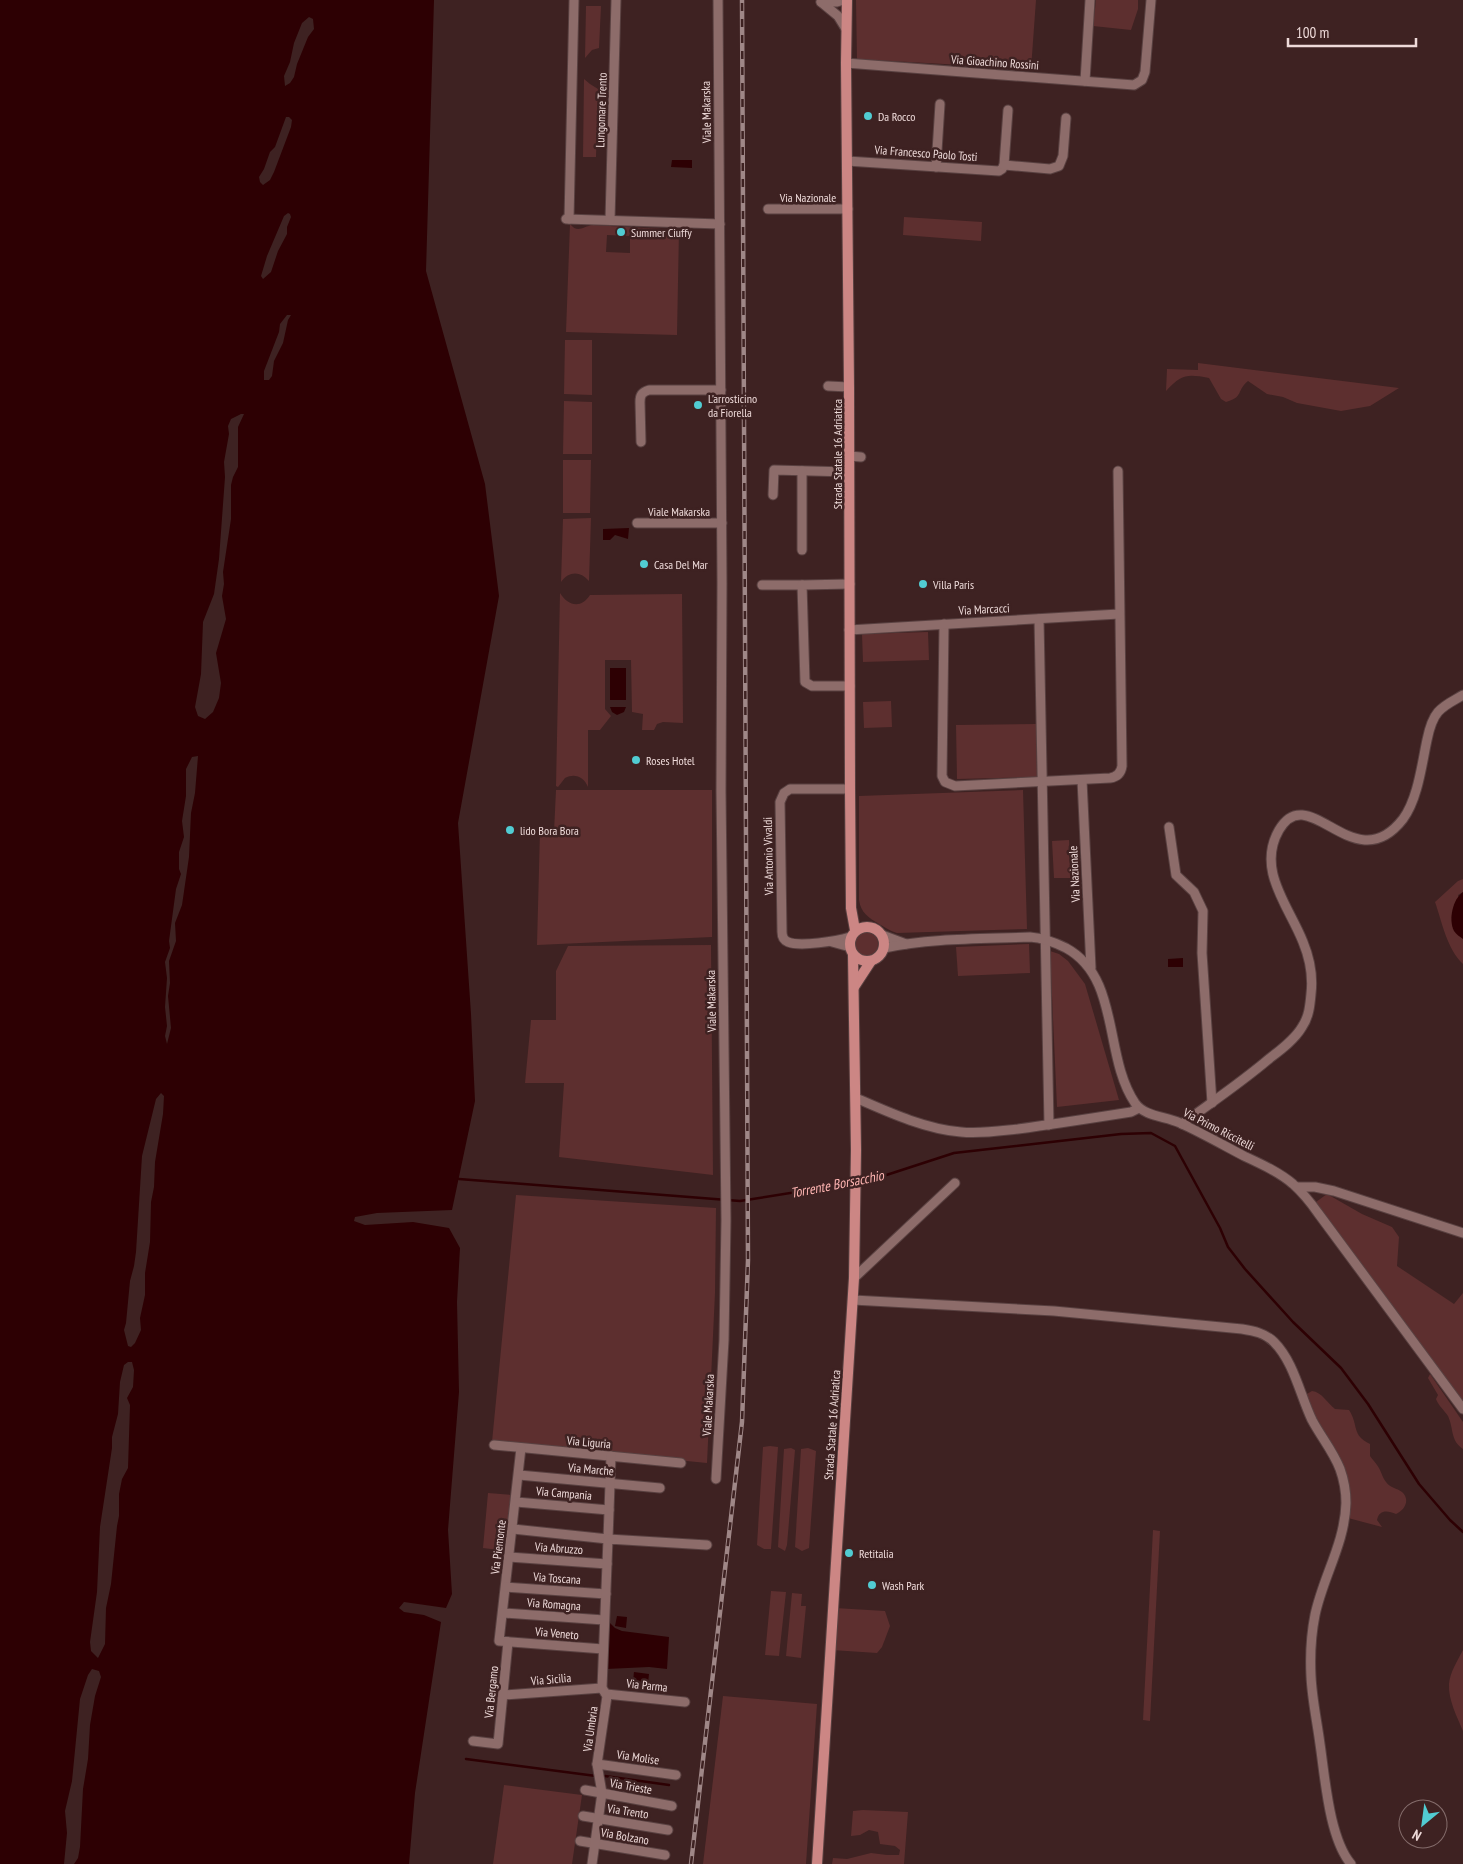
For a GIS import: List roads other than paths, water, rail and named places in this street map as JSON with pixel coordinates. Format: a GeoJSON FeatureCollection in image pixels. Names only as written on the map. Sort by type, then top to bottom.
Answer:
{"type":"FeatureCollection","features":[{"type":"Feature","properties":{"kind":"main road","name":"Strada Statale 16 Adriatica"},"geometry":{"type":"LineString","coordinates":[[817,1864],[853,1300],[856,1210],[854,939],[851,908],[850,789],[846,0]]}},
{"type":"Feature","properties":{"kind":"main road"},"geometry":{"type":"LineString","coordinates":[[853,988],[871,961],[881,954],[884,948],[882,935],[874,928],[854,939],[862,961],[871,961]]}},
{"type":"Feature","properties":{"kind":"street"},"geometry":{"type":"LineString","coordinates":[[574,0],[567,219],[720,224]]}},
{"type":"Feature","properties":{"kind":"street","name":"Lungomare Trento"},"geometry":{"type":"LineString","coordinates":[[610,220],[616,0]]}},
{"type":"Feature","properties":{"kind":"street","name":"Viale Makarska"},"geometry":{"type":"LineString","coordinates":[[716,1479],[724,1330],[726,1220],[721,792],[722,523],[718,0]]}},
{"type":"Feature","properties":{"kind":"street"},"geometry":{"type":"LineString","coordinates":[[819,1],[833,3],[846,0]]}},
{"type":"Feature","properties":{"kind":"street"},"geometry":{"type":"LineString","coordinates":[[1084,81],[1090,0]]}},
{"type":"Feature","properties":{"kind":"street","name":"Via Gioachino Rossini"},"geometry":{"type":"LineString","coordinates":[[846,62],[1134,85],[1142,80],[1146,69],[1151,0]]}},
{"type":"Feature","properties":{"kind":"street"},"geometry":{"type":"LineString","coordinates":[[819,1],[842,20],[847,32]]}},
{"type":"Feature","properties":{"kind":"street"},"geometry":{"type":"LineString","coordinates":[[936,167],[940,104]]}},
{"type":"Feature","properties":{"kind":"street"},"geometry":{"type":"LineString","coordinates":[[1003,167],[1008,110]]}},
{"type":"Feature","properties":{"kind":"street","name":"Via Francesco Paolo Tosti"},"geometry":{"type":"LineString","coordinates":[[848,161],[998,170],[1003,167],[1057,168],[1062,160],[1066,118]]}},
{"type":"Feature","properties":{"kind":"street","name":"Via Nazionale"},"geometry":{"type":"LineString","coordinates":[[768,209],[848,209]]}},
{"type":"Feature","properties":{"kind":"street"},"geometry":{"type":"LineString","coordinates":[[828,386],[849,386]]}},
{"type":"Feature","properties":{"kind":"street"},"geometry":{"type":"LineString","coordinates":[[640,442],[640,402],[641,395],[644,392],[649,390],[721,390]]}},
{"type":"Feature","properties":{"kind":"street"},"geometry":{"type":"LineString","coordinates":[[849,456],[862,458]]}},
{"type":"Feature","properties":{"kind":"street"},"geometry":{"type":"LineString","coordinates":[[772,495],[774,470],[849,472]]}},
{"type":"Feature","properties":{"kind":"street"},"geometry":{"type":"LineString","coordinates":[[802,471],[802,550]]}},
{"type":"Feature","properties":{"kind":"street"},"geometry":{"type":"LineString","coordinates":[[944,624],[942,776],[944,782],[955,786],[1082,780],[1117,776],[1121,770],[1118,471]]}},
{"type":"Feature","properties":{"kind":"street","name":"Viale Makarska"},"geometry":{"type":"LineString","coordinates":[[637,523],[722,523]]}},
{"type":"Feature","properties":{"kind":"street"},"geometry":{"type":"LineString","coordinates":[[762,586],[850,584]]}},
{"type":"Feature","properties":{"kind":"street"},"geometry":{"type":"LineString","coordinates":[[802,585],[805,682],[812,686],[850,686]]}},
{"type":"Feature","properties":{"kind":"street","name":"Via Marcacci"},"geometry":{"type":"LineString","coordinates":[[849,630],[1119,614]]}},
{"type":"Feature","properties":{"kind":"street"},"geometry":{"type":"LineString","coordinates":[[1039,619],[1041,782],[1050,1125]]}},
{"type":"Feature","properties":{"kind":"street"},"geometry":{"type":"LineString","coordinates":[[1182,1124],[1246,1078],[1290,1041],[1302,1027],[1309,1011],[1312,981],[1307,954],[1275,884],[1271,868],[1272,846],[1280,828],[1289,818],[1300,814],[1308,815],[1340,833],[1358,839],[1373,839],[1390,832],[1404,818],[1412,802],[1434,718],[1442,709],[1463,695]]}},
{"type":"Feature","properties":{"kind":"street","name":"Via Nazionale"},"geometry":{"type":"LineString","coordinates":[[1082,780],[1091,968],[1100,988],[1120,1066],[1128,1089],[1139,1108]]}},
{"type":"Feature","properties":{"kind":"street","name":"Via Antonio Vivaldi"},"geometry":{"type":"LineString","coordinates":[[850,789],[790,790],[784,793],[781,799],[782,934],[785,940],[791,943],[831,942],[854,939]]}},
{"type":"Feature","properties":{"kind":"street"},"geometry":{"type":"LineString","coordinates":[[1169,827],[1176,875],[1194,892],[1203,911],[1202,953],[1212,1103]]}},
{"type":"Feature","properties":{"kind":"street"},"geometry":{"type":"LineString","coordinates":[[882,935],[906,944]]}},
{"type":"Feature","properties":{"kind":"street","name":"Via Nazionale"},"geometry":{"type":"LineString","coordinates":[[884,948],[906,944],[1030,937],[1045,939],[1072,952],[1091,968]]}},
{"type":"Feature","properties":{"kind":"street"},"geometry":{"type":"LineString","coordinates":[[856,1098],[919,1122],[960,1132],[984,1133],[1050,1125],[1130,1112],[1139,1108]]}},
{"type":"Feature","properties":{"kind":"street","name":"Via Primo Riccitelli"},"geometry":{"type":"LineString","coordinates":[[1139,1108],[1182,1124],[1279,1174],[1296,1187],[1330,1228],[1463,1409]]}},
{"type":"Feature","properties":{"kind":"street"},"geometry":{"type":"LineString","coordinates":[[854,1278],[955,1184]]}},
{"type":"Feature","properties":{"kind":"street"},"geometry":{"type":"LineString","coordinates":[[1296,1187],[1315,1187],[1330,1190],[1463,1233]]}},
{"type":"Feature","properties":{"kind":"street"},"geometry":{"type":"LineString","coordinates":[[853,1300],[1060,1312],[1239,1329],[1262,1334],[1275,1343],[1292,1372],[1312,1420],[1338,1464],[1346,1494],[1342,1535],[1314,1618],[1311,1672],[1324,1771],[1334,1824],[1342,1850],[1351,1864]]}},
{"type":"Feature","properties":{"kind":"street","name":"Via Liguria"},"geometry":{"type":"LineString","coordinates":[[494,1445],[681,1462]]}},
{"type":"Feature","properties":{"kind":"street","name":"Via Piemonte"},"geometry":{"type":"LineString","coordinates":[[508,1642],[499,1641],[521,1448]]}},
{"type":"Feature","properties":{"kind":"street","name":"Via Umbria"},"geometry":{"type":"LineString","coordinates":[[592,1864],[602,1793],[598,1764],[608,1696],[604,1691],[603,1649],[611,1456]]}},
{"type":"Feature","properties":{"kind":"street","name":"Via Marche"},"geometry":{"type":"LineString","coordinates":[[519,1475],[660,1488]]}},
{"type":"Feature","properties":{"kind":"street","name":"Via Campania"},"geometry":{"type":"LineString","coordinates":[[516,1502],[609,1510]]}},
{"type":"Feature","properties":{"kind":"street"},"geometry":{"type":"LineString","coordinates":[[513,1530],[608,1539],[707,1545]]}},
{"type":"Feature","properties":{"kind":"street","name":"Via Abruzzo"},"geometry":{"type":"LineString","coordinates":[[509,1557],[607,1564]]}},
{"type":"Feature","properties":{"kind":"street","name":"Via Toscana"},"geometry":{"type":"LineString","coordinates":[[506,1587],[606,1594]]}},
{"type":"Feature","properties":{"kind":"street","name":"Via Romagna"},"geometry":{"type":"LineString","coordinates":[[503,1613],[604,1620]]}},
{"type":"Feature","properties":{"kind":"street","name":"Via Veneto"},"geometry":{"type":"LineString","coordinates":[[508,1642],[603,1649]]}},
{"type":"Feature","properties":{"kind":"street","name":"Via Bergamo"},"geometry":{"type":"LineString","coordinates":[[473,1741],[498,1744],[508,1642]]}},
{"type":"Feature","properties":{"kind":"street","name":"Via Sicilia"},"geometry":{"type":"LineString","coordinates":[[503,1696],[604,1691]]}},
{"type":"Feature","properties":{"kind":"street","name":"Via Parma"},"geometry":{"type":"LineString","coordinates":[[604,1691],[685,1702]]}},
{"type":"Feature","properties":{"kind":"street","name":"Via Molise"},"geometry":{"type":"LineString","coordinates":[[598,1764],[676,1775]]}},
{"type":"Feature","properties":{"kind":"street","name":"Via Trieste"},"geometry":{"type":"LineString","coordinates":[[585,1790],[672,1806]]}},
{"type":"Feature","properties":{"kind":"street","name":"Via Trento"},"geometry":{"type":"LineString","coordinates":[[583,1816],[668,1830]]}},
{"type":"Feature","properties":{"kind":"street","name":"Via Bolzano"},"geometry":{"type":"LineString","coordinates":[[580,1841],[665,1855]]}},
{"type":"Feature","properties":{"kind":"waterway","name":"Torrente Borsacchio"},"geometry":{"type":"LineString","coordinates":[[858,1182],[868,1181],[954,1153],[1121,1134],[1151,1133],[1175,1146],[1220,1228],[1228,1247],[1245,1269],[1293,1322],[1341,1368],[1368,1404],[1419,1484],[1463,1532]]}},
{"type":"Feature","properties":{"kind":"waterway","name":"Torrente Borsacchio"},"geometry":{"type":"LineString","coordinates":[[459,1179],[740,1201],[853,1183]]}},
{"type":"Feature","properties":{"kind":"waterway"},"geometry":{"type":"LineString","coordinates":[[466,1759],[596,1776]]}},
{"type":"Feature","properties":{"kind":"waterway"},"geometry":{"type":"LineString","coordinates":[[605,1776],[669,1785]]}},
{"type":"Feature","properties":{"kind":"railway"},"geometry":{"type":"LineString","coordinates":[[691,1864],[742,1422],[748,1260],[742,0]]}},
{"type":"Feature","properties":{"kind":"place","name":"Da Rocco"},"geometry":{"type":"Point","coordinates":[868,116]}},
{"type":"Feature","properties":{"kind":"place","name":"Summer Ciuffy"},"geometry":{"type":"Point","coordinates":[621,232]}},
{"type":"Feature","properties":{"kind":"place","name":"L'arrosticino da Fiorella"},"geometry":{"type":"Point","coordinates":[698,405]}},
{"type":"Feature","properties":{"kind":"place","name":"Casa Del Mar"},"geometry":{"type":"Point","coordinates":[644,564]}},
{"type":"Feature","properties":{"kind":"place","name":"Villa Paris"},"geometry":{"type":"Point","coordinates":[923,584]}},
{"type":"Feature","properties":{"kind":"place","name":"Roses Hotel"},"geometry":{"type":"Point","coordinates":[636,760]}},
{"type":"Feature","properties":{"kind":"place","name":"lido Bora Bora"},"geometry":{"type":"Point","coordinates":[510,830]}},
{"type":"Feature","properties":{"kind":"place","name":"Retitalia"},"geometry":{"type":"Point","coordinates":[849,1553]}},
{"type":"Feature","properties":{"kind":"place","name":"Wash Park"},"geometry":{"type":"Point","coordinates":[872,1585]}}]}
